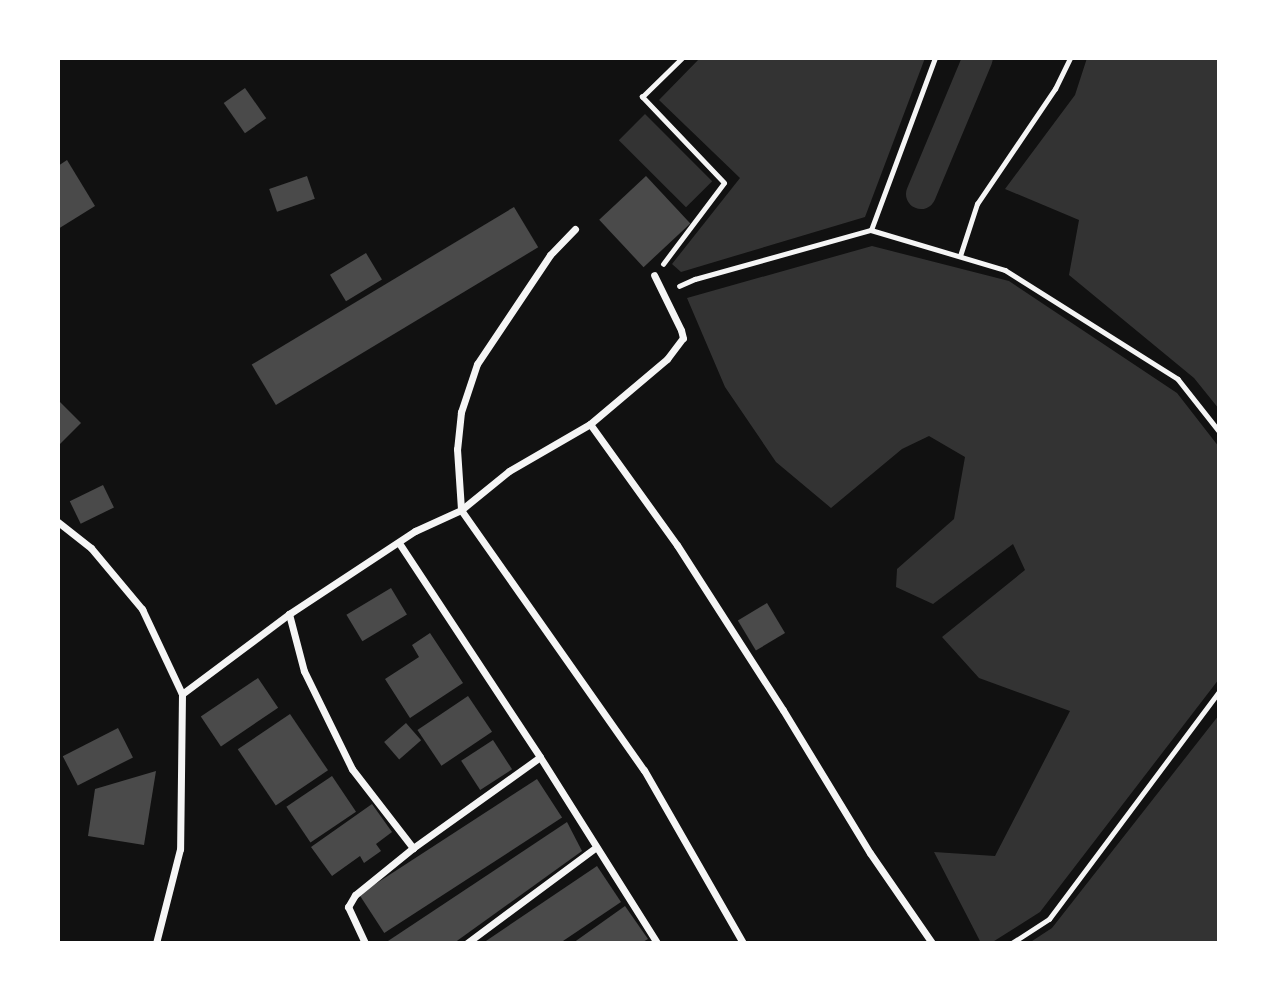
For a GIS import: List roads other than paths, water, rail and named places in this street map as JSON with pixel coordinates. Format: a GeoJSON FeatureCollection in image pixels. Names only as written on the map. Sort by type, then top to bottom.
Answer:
{"type":"FeatureCollection","features":[{"type":"Feature","properties":{"kind":"street"},"geometry":{"type":"LineString","coordinates":[[575,229],[543,264],[477,364],[461,412],[457,449],[461,510],[644,770],[743,943]]}},
{"type":"Feature","properties":{"kind":"street"},"geometry":{"type":"LineString","coordinates":[[182,694],[289,614],[415,531],[461,510],[509,471],[590,424],[667,359],[682,338],[654,275]]}},
{"type":"Feature","properties":{"kind":"street"},"geometry":{"type":"LineString","coordinates":[[590,424],[677,545],[783,710],[870,853],[932,943]]}},
{"type":"Feature","properties":{"kind":"street"},"geometry":{"type":"LineString","coordinates":[[58,522],[91,548],[142,609],[182,694],[180,849],[156,943]]}},
{"type":"Feature","properties":{"kind":"street"},"geometry":{"type":"LineString","coordinates":[[398,543],[540,757],[654,942]]}},
{"type":"Feature","properties":{"kind":"street"},"geometry":{"type":"LineString","coordinates":[[289,614],[304,671],[352,769],[413,848]]}},
{"type":"Feature","properties":{"kind":"street"},"geometry":{"type":"LineString","coordinates":[[365,943],[348,907],[365,885],[540,757]]}},
{"type":"Feature","properties":{"kind":"street"},"geometry":{"type":"LineString","coordinates":[[467,943],[596,848]]}},
{"type":"Feature","properties":{"kind":"waterway"},"geometry":{"type":"LineString","coordinates":[[921,194],[978,58]]}}]}
